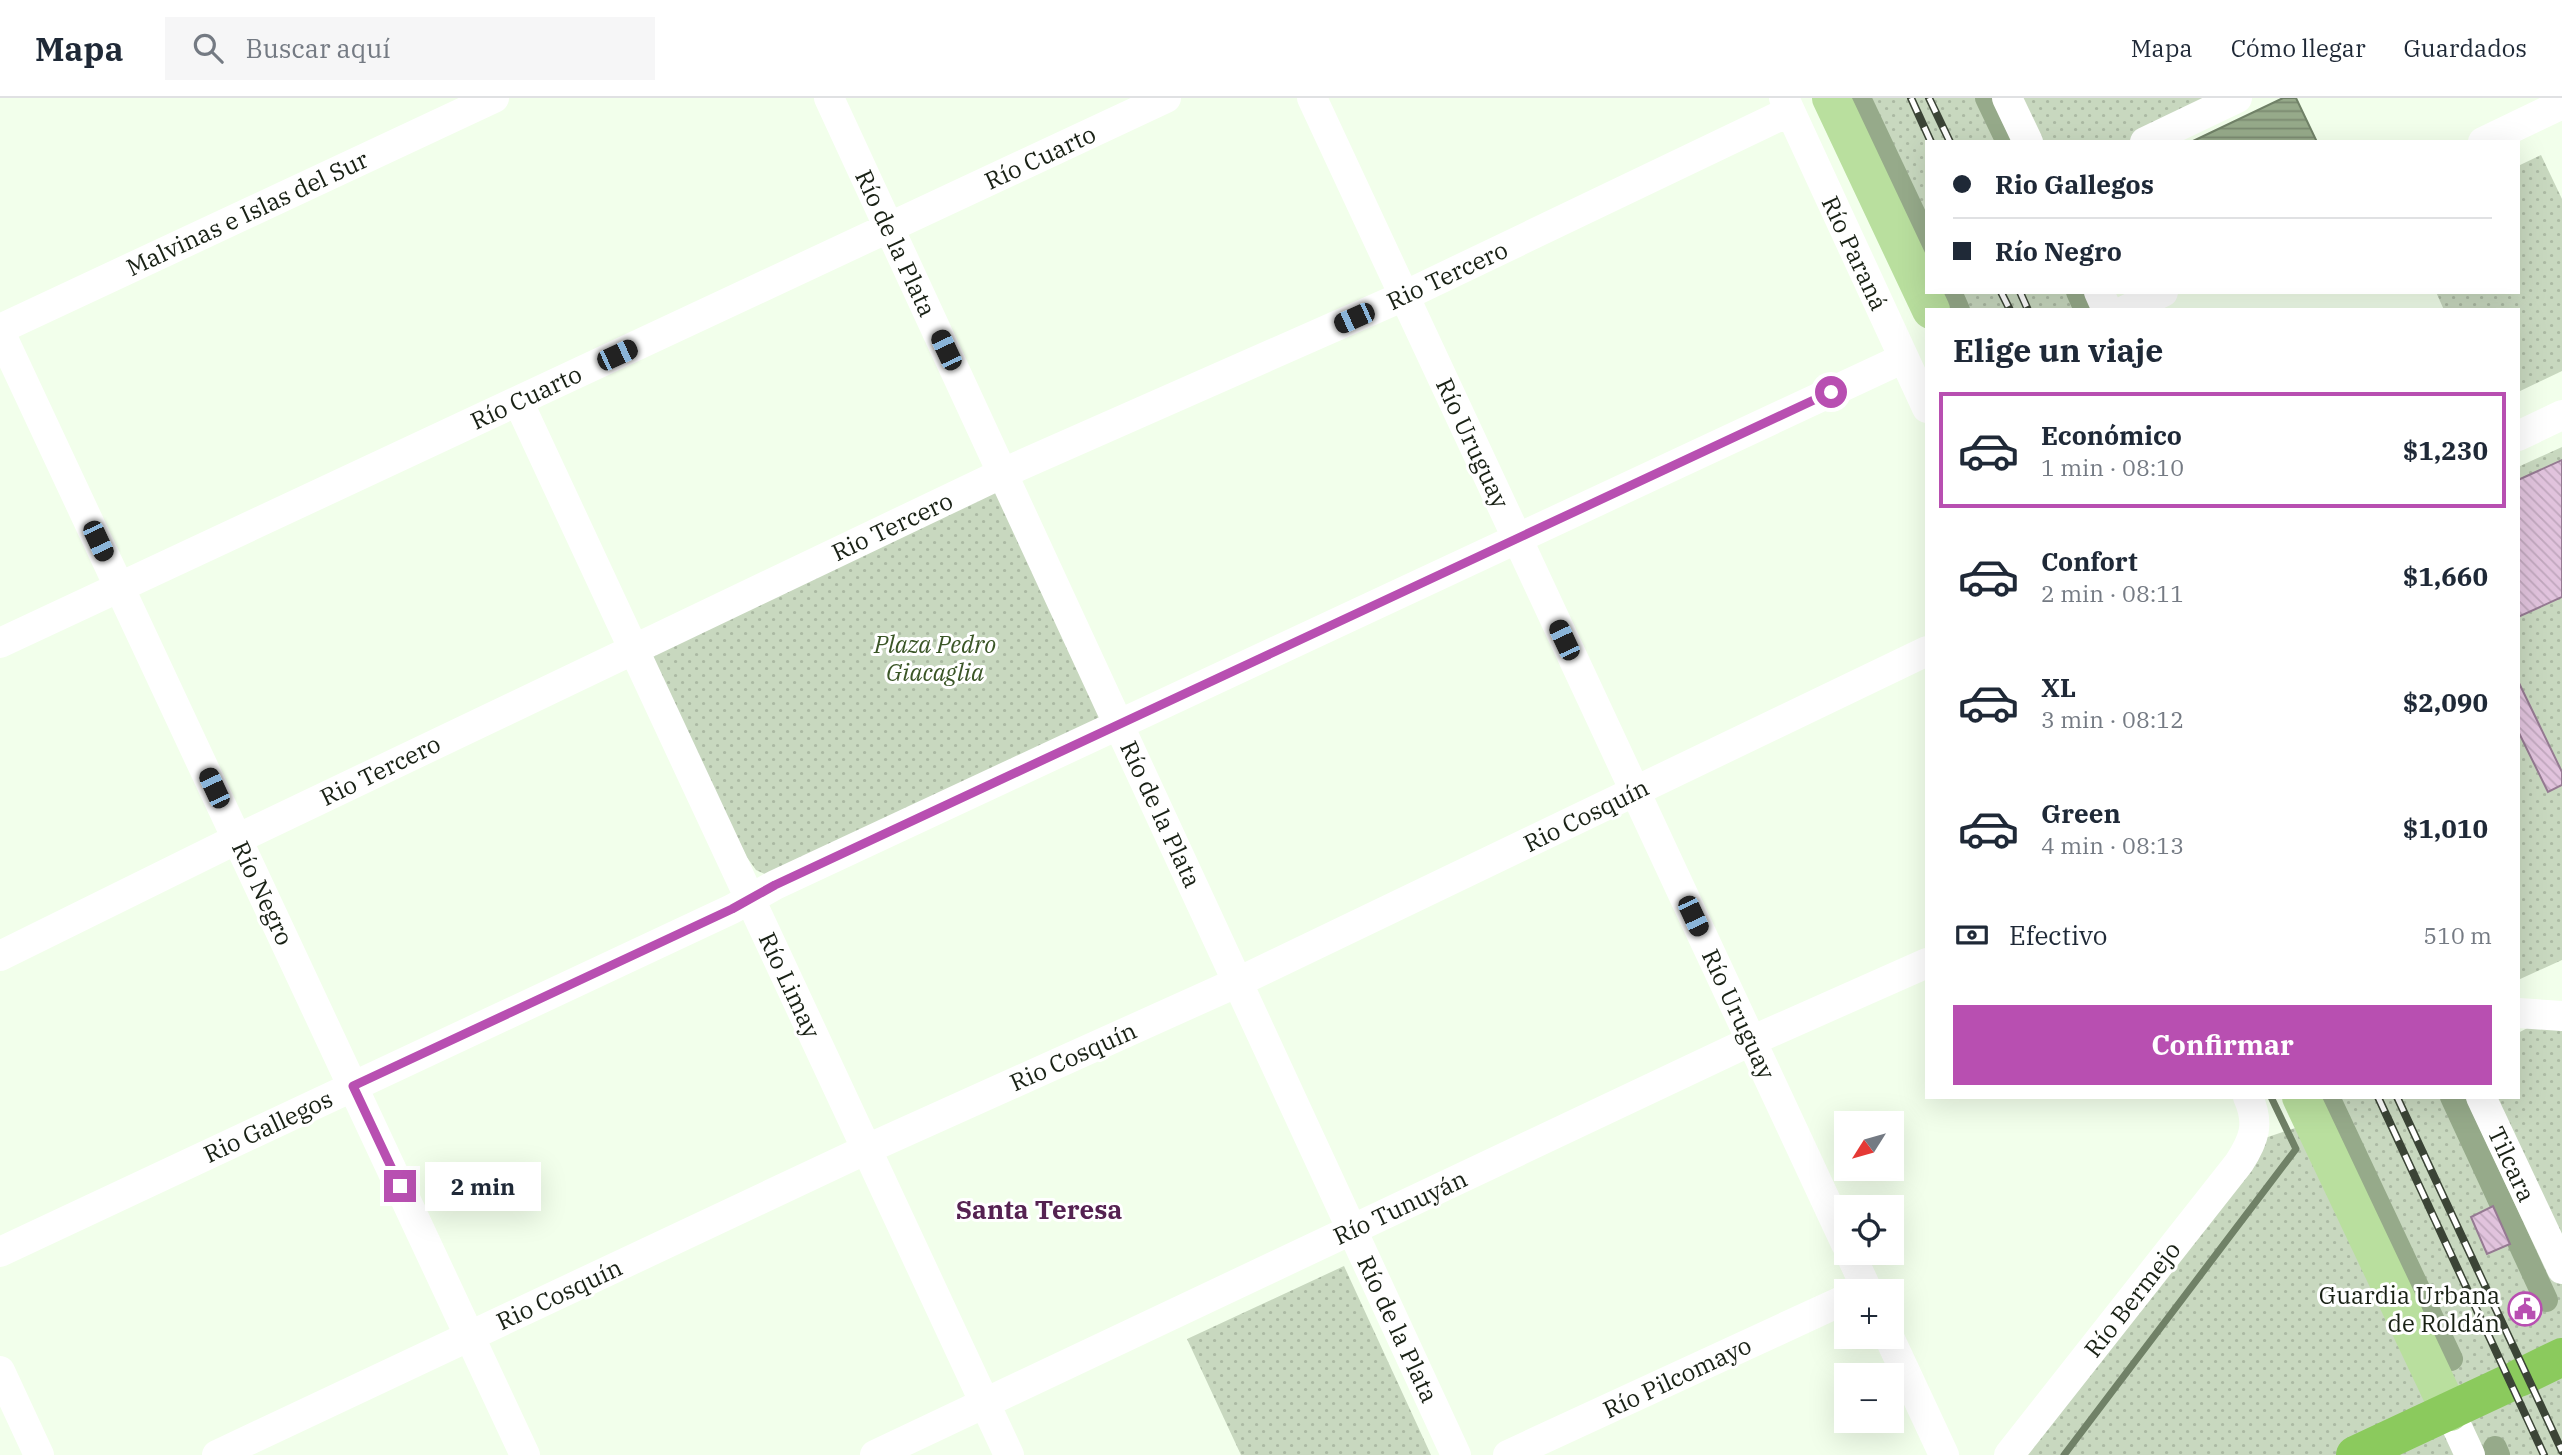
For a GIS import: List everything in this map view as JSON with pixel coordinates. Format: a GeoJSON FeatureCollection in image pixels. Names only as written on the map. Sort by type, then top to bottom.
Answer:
{"type":"FeatureCollection","features":[{"type":"Feature","properties":{"kind":"highway"},"geometry":{"type":"LineString","coordinates":[[2355,1455],[2562,1357]]}},
{"type":"Feature","properties":{"kind":"main road"},"geometry":{"type":"LineString","coordinates":[[1831,98],[1930,308]]}},
{"type":"Feature","properties":{"kind":"main road"},"geometry":{"type":"LineString","coordinates":[[2302,1099],[2450,1412]]}},
{"type":"Feature","properties":{"kind":"street","name":"Malvinas e Islas del Sur"},"geometry":{"type":"LineString","coordinates":[[0,330],[494,98]]}},
{"type":"Feature","properties":{"kind":"street","name":"Río de la Plata"},"geometry":{"type":"LineString","coordinates":[[829,98],[1456,1455]]}},
{"type":"Feature","properties":{"kind":"street","name":"Río Cuarto"},"geometry":{"type":"LineString","coordinates":[[0,643],[1167,98]]}},
{"type":"Feature","properties":{"kind":"street","name":"Río Uruguay"},"geometry":{"type":"LineString","coordinates":[[1312,98],[1834,1218]]}},
{"type":"Feature","properties":{"kind":"street"},"geometry":{"type":"LineString","coordinates":[[2007,98],[2027,140]]}},
{"type":"Feature","properties":{"kind":"street"},"geometry":{"type":"LineString","coordinates":[[2149,140],[2237,98]]}},
{"type":"Feature","properties":{"kind":"street","name":"Rio Tercero"},"geometry":{"type":"LineString","coordinates":[[0,956],[237,839],[1003,473],[1405,296],[1787,104]]}},
{"type":"Feature","properties":{"kind":"street","name":"Río Paraná"},"geometry":{"type":"LineString","coordinates":[[1787,104],[1925,404]]}},
{"type":"Feature","properties":{"kind":"street"},"geometry":{"type":"LineString","coordinates":[[2487,140],[2562,104]]}},
{"type":"Feature","properties":{"kind":"street"},"geometry":{"type":"LineString","coordinates":[[2130,308],[2158,294]]}},
{"type":"Feature","properties":{"kind":"street","name":"Río Negro"},"geometry":{"type":"LineString","coordinates":[[0,330],[525,1455]]}},
{"type":"Feature","properties":{"kind":"street","name":"Rio Gallegos"},"geometry":{"type":"LineString","coordinates":[[0,1252],[775,885],[1904,358]]}},
{"type":"Feature","properties":{"kind":"street","name":"Río Limay"},"geometry":{"type":"LineString","coordinates":[[518,401],[1009,1455]]}},
{"type":"Feature","properties":{"kind":"street"},"geometry":{"type":"LineString","coordinates":[[2520,435],[2562,415]]}},
{"type":"Feature","properties":{"kind":"street","name":"Rio Cosquín"},"geometry":{"type":"LineString","coordinates":[[217,1455],[867,1149],[1238,982],[1925,652]]}},
{"type":"Feature","properties":{"kind":"street","name":"Río Tunuyán"},"geometry":{"type":"LineString","coordinates":[[875,1455],[1751,1041],[1925,964]]}},
{"type":"Feature","properties":{"kind":"street"},"geometry":{"type":"LineString","coordinates":[[2520,1013],[2559,1014]]}},
{"type":"Feature","properties":{"kind":"street","name":"Río Bermejo"},"geometry":{"type":"LineString","coordinates":[[2009,1455],[2239,1163],[2253,1142],[2255,1111],[2249,1099]]}},
{"type":"Feature","properties":{"kind":"street","name":"Tilcara"},"geometry":{"type":"LineString","coordinates":[[2481,1099],[2562,1269]]}},
{"type":"Feature","properties":{"kind":"street","name":"Río Pilcomayo"},"geometry":{"type":"LineString","coordinates":[[1508,1455],[1834,1305]]}},
{"type":"Feature","properties":{"kind":"street"},"geometry":{"type":"LineString","coordinates":[[1895,1349],[1944,1455]]}},
{"type":"Feature","properties":{"kind":"street"},"geometry":{"type":"LineString","coordinates":[[0,1371],[39,1455]]}},
{"type":"Feature","properties":{"kind":"street"},"geometry":{"type":"LineString","coordinates":[[2450,1412],[2470,1455]]}},
{"type":"Feature","properties":{"kind":"green space"},"geometry":{"type":"Polygon","coordinates":[[[1831,98],[2237,98],[2149,140],[1925,140],[1925,294],[2100,294],[2106,308],[1930,308],[1831,98]]]}},
{"type":"Feature","properties":{"kind":"green space"},"geometry":{"type":"Polygon","coordinates":[[[2541,155],[2562,199],[2562,371],[2520,391],[2520,308],[2443,308],[2437,294],[2520,294],[2520,165],[2541,155]]]}},
{"type":"Feature","properties":{"kind":"green space"},"geometry":{"type":"Polygon","coordinates":[[[2562,447],[2562,960],[2520,979],[2520,466],[2562,447]]]}},
{"type":"Feature","properties":{"kind":"green space","name":"Plaza Pedro Giacaglia"},"geometry":{"type":"Polygon","coordinates":[[[991,488],[1003,491],[1105,721],[769,876],[756,870],[746,856],[650,663],[653,650],[991,488]]]}},
{"type":"Feature","properties":{"kind":"green space"},"geometry":{"type":"Polygon","coordinates":[[[2552,1015],[2562,1016],[2562,1455],[2009,1455],[2253,1142],[2313,1122],[2302,1099],[2520,1099],[2520,1032],[2552,1015]]]}},
{"type":"Feature","properties":{"kind":"green space"},"geometry":{"type":"Polygon","coordinates":[[[1344,1266],[1431,1455],[1241,1455],[1187,1339],[1344,1266]]]}},
{"type":"Feature","properties":{"kind":"shaded area"},"geometry":{"type":"Polygon","coordinates":[[[2283,98],[2296,98],[2316,140],[2195,140],[2283,98]]]}},
{"type":"Feature","properties":{"kind":"building"},"geometry":{"type":"Polygon","coordinates":[[[2562,460],[2562,597],[2520,616],[2520,479],[2562,460]]]}},
{"type":"Feature","properties":{"kind":"building"},"geometry":{"type":"Polygon","coordinates":[[[2520,685],[2562,772],[2562,785],[2548,792],[2520,735],[2520,685]]]}},
{"type":"Feature","properties":{"kind":"building"},"geometry":{"type":"Polygon","coordinates":[[[2493,1206],[2510,1244],[2487,1254],[2471,1217],[2493,1206]]]}},
{"type":"Feature","properties":{"kind":"waterway"},"geometry":{"type":"LineString","coordinates":[[1859,98],[1925,238]]}},
{"type":"Feature","properties":{"kind":"waterway"},"geometry":{"type":"LineString","coordinates":[[1987,98],[2007,140]]}},
{"type":"Feature","properties":{"kind":"waterway"},"geometry":{"type":"LineString","coordinates":[[1951,294],[1957,308]]}},
{"type":"Feature","properties":{"kind":"waterway"},"geometry":{"type":"LineString","coordinates":[[2079,294],[2085,308]]}},
{"type":"Feature","properties":{"kind":"waterway"},"geometry":{"type":"LineString","coordinates":[[2064,1455],[2296,1149],[2272,1099]]}},
{"type":"Feature","properties":{"kind":"waterway"},"geometry":{"type":"LineString","coordinates":[[2329,1099],[2451,1359]]}},
{"type":"Feature","properties":{"kind":"waterway"},"geometry":{"type":"LineString","coordinates":[[2453,1099],[2546,1300]]}},
{"type":"Feature","properties":{"kind":"waterway"},"geometry":{"type":"LineString","coordinates":[[2495,1448],[2498,1455]]}},
{"type":"Feature","properties":{"kind":"railway"},"geometry":{"type":"LineString","coordinates":[[1911,98],[1930,140]]}},
{"type":"Feature","properties":{"kind":"railway"},"geometry":{"type":"LineString","coordinates":[[1929,98],[1949,140]]}},
{"type":"Feature","properties":{"kind":"railway"},"geometry":{"type":"LineString","coordinates":[[2002,294],[2009,308]]}},
{"type":"Feature","properties":{"kind":"railway"},"geometry":{"type":"LineString","coordinates":[[2021,294],[2027,308]]}},
{"type":"Feature","properties":{"kind":"railway"},"geometry":{"type":"LineString","coordinates":[[2379,1099],[2544,1455]]}},
{"type":"Feature","properties":{"kind":"railway"},"geometry":{"type":"LineString","coordinates":[[2398,1099],[2562,1451]]}},
{"type":"Feature","properties":{"kind":"place","name":"Guardia Urbana de Roldán"},"geometry":{"type":"Point","coordinates":[2525,1309]}},
{"type":"Feature","properties":{"kind":"district","name":"Santa Teresa"},"geometry":{"type":"Point","coordinates":[1039,1209]}},
{"type":"Feature","properties":{"kind":"route"},"geometry":{"type":"LineString","coordinates":[[400,1186],[353,1086],[732,909],[775,885],[1831,392]]}}]}
